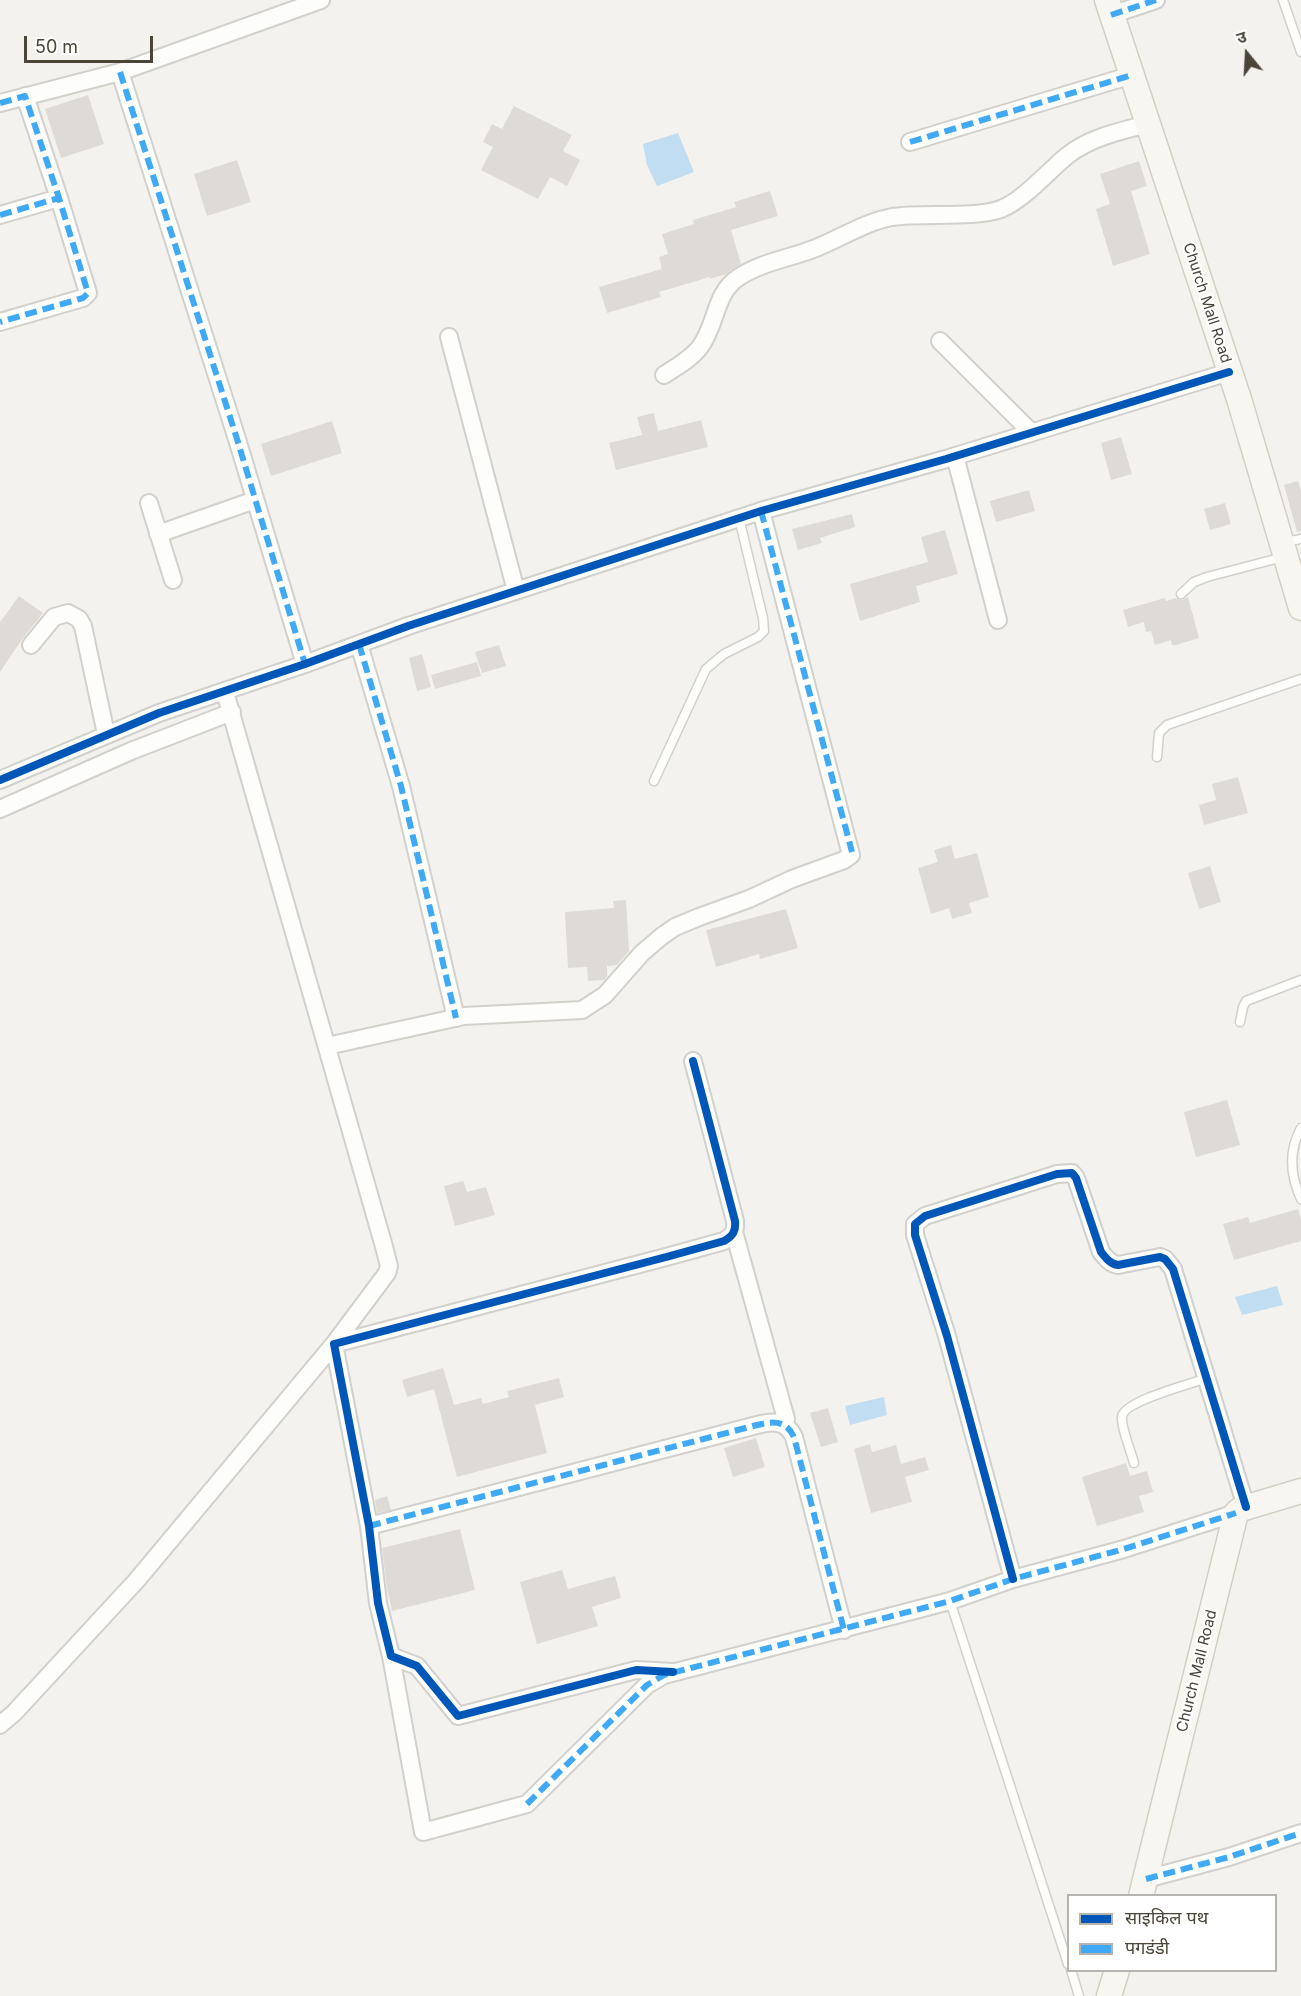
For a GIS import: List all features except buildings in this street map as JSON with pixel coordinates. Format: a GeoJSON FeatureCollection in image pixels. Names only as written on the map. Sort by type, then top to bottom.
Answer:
{"type":"FeatureCollection","features":[{"type":"Feature","properties":{"kind":"street"},"geometry":{"type":"LineString","coordinates":[[0,103],[120,72],[321,0]]}},
{"type":"Feature","properties":{"kind":"street"},"geometry":{"type":"LineString","coordinates":[[1109,8],[1156,0]]}},
{"type":"Feature","properties":{"kind":"street","name":"Church Mall Road"},"geometry":{"type":"LineString","coordinates":[[1109,8],[1289,546],[1301,608]]}},
{"type":"Feature","properties":{"kind":"street"},"geometry":{"type":"LineString","coordinates":[[120,72],[305,664]]}},
{"type":"Feature","properties":{"kind":"street"},"geometry":{"type":"LineString","coordinates":[[910,142],[1132,75]]}},
{"type":"Feature","properties":{"kind":"street"},"geometry":{"type":"LineString","coordinates":[[0,322],[83,298],[88,293],[25,96]]}},
{"type":"Feature","properties":{"kind":"street"},"geometry":{"type":"LineString","coordinates":[[664,375],[690,358],[700,348],[721,296],[729,285],[746,273],[815,248],[877,221],[923,214],[948,215],[1000,209],[1014,202],[1070,153],[1087,143],[1148,124]]}},
{"type":"Feature","properties":{"kind":"street"},"geometry":{"type":"LineString","coordinates":[[0,215],[59,198]]}},
{"type":"Feature","properties":{"kind":"street"},"geometry":{"type":"LineString","coordinates":[[449,337],[516,591]]}},
{"type":"Feature","properties":{"kind":"street"},"geometry":{"type":"LineString","coordinates":[[940,341],[1031,432]]}},
{"type":"Feature","properties":{"kind":"street"},"geometry":{"type":"LineString","coordinates":[[0,780],[159,713],[225,692],[408,626],[761,511],[955,456],[1229,372]]}},
{"type":"Feature","properties":{"kind":"street"},"geometry":{"type":"LineString","coordinates":[[955,456],[998,620]]}},
{"type":"Feature","properties":{"kind":"street"},"geometry":{"type":"LineString","coordinates":[[158,534],[255,500]]}},
{"type":"Feature","properties":{"kind":"street"},"geometry":{"type":"LineString","coordinates":[[149,502],[173,580]]}},
{"type":"Feature","properties":{"kind":"street"},"geometry":{"type":"LineString","coordinates":[[327,1046],[456,1018],[582,1010],[605,995],[642,954],[675,927],[749,899],[792,879],[844,860],[851,855],[761,511]]}},
{"type":"Feature","properties":{"kind":"street"},"geometry":{"type":"LineString","coordinates":[[31,645],[54,617],[68,613],[79,619],[83,626],[106,734]]}},
{"type":"Feature","properties":{"kind":"street"},"geometry":{"type":"LineString","coordinates":[[359,644],[401,786],[456,1018]]}},
{"type":"Feature","properties":{"kind":"street"},"geometry":{"type":"LineString","coordinates":[[0,1725],[14,1713],[137,1580],[334,1344],[385,1279],[389,1266],[225,692]]}},
{"type":"Feature","properties":{"kind":"street"},"geometry":{"type":"LineString","coordinates":[[0,809],[95,765],[232,712]]}},
{"type":"Feature","properties":{"kind":"street"},"geometry":{"type":"LineString","coordinates":[[693,1061],[735,1221],[734,1232],[786,1419]]}},
{"type":"Feature","properties":{"kind":"street"},"geometry":{"type":"LineString","coordinates":[[1013,1579],[947,1336],[915,1235],[915,1224],[918,1220],[1057,1174],[1072,1173],[1076,1178],[1101,1252],[1106,1259],[1118,1265],[1160,1257],[1170,1264],[1207,1378],[1241,1510]]}},
{"type":"Feature","properties":{"kind":"street"},"geometry":{"type":"LineString","coordinates":[[334,1344],[724,1241],[734,1232]]}},
{"type":"Feature","properties":{"kind":"street"},"geometry":{"type":"LineString","coordinates":[[334,1344],[369,1526],[378,1603],[391,1656],[423,1832],[527,1804],[647,1685],[673,1672],[950,1601],[1013,1579],[1124,1549],[1301,1491]]}},
{"type":"Feature","properties":{"kind":"street"},"geometry":{"type":"LineString","coordinates":[[369,1526],[757,1425],[780,1423],[787,1426],[794,1437],[844,1630]]}},
{"type":"Feature","properties":{"kind":"street","name":"Church Mall Road"},"geometry":{"type":"LineString","coordinates":[[1144,1888],[1241,1510]]}},
{"type":"Feature","properties":{"kind":"street"},"geometry":{"type":"LineString","coordinates":[[391,1656],[417,1666],[458,1716],[636,1670],[673,1672]]}},
{"type":"Feature","properties":{"kind":"street"},"geometry":{"type":"LineString","coordinates":[[1144,1888],[1301,1833]]}},
{"type":"Feature","properties":{"kind":"street"},"geometry":{"type":"LineString","coordinates":[[1109,1996],[1118,1972]]}},
{"type":"Feature","properties":{"kind":"lane"},"geometry":{"type":"LineString","coordinates":[[1283,0],[1301,52]]}},
{"type":"Feature","properties":{"kind":"lane"},"geometry":{"type":"LineString","coordinates":[[654,781],[706,669],[724,654],[758,637],[764,631],[763,618],[739,518]]}},
{"type":"Feature","properties":{"kind":"lane"},"geometry":{"type":"LineString","coordinates":[[1181,594],[1194,582],[1289,546]]}},
{"type":"Feature","properties":{"kind":"lane"},"geometry":{"type":"LineString","coordinates":[[1157,757],[1159,733],[1167,725],[1301,679]]}},
{"type":"Feature","properties":{"kind":"lane"},"geometry":{"type":"LineString","coordinates":[[1240,1022],[1246,1001],[1301,980]]}},
{"type":"Feature","properties":{"kind":"lane"},"geometry":{"type":"LineString","coordinates":[[1301,1128],[1293,1145],[1291,1157],[1292,1170],[1301,1199]]}},
{"type":"Feature","properties":{"kind":"lane"},"geometry":{"type":"LineString","coordinates":[[1134,1463],[1122,1422],[1124,1410],[1141,1401],[1207,1378]]}},
{"type":"Feature","properties":{"kind":"lane"},"geometry":{"type":"LineString","coordinates":[[950,1601],[1067,1961]]}},
{"type":"Feature","properties":{"kind":"lane"},"geometry":{"type":"LineString","coordinates":[[1071,1972],[1079,1996]]}},
{"type":"Feature","properties":{"kind":"water"},"geometry":{"type":"Polygon","coordinates":[[[678,133],[694,172],[657,186],[647,165],[643,144],[678,133]]]}},
{"type":"Feature","properties":{"kind":"water"},"geometry":{"type":"Polygon","coordinates":[[[1277,1286],[1283,1305],[1242,1315],[1235,1297],[1277,1286]]]}},
{"type":"Feature","properties":{"kind":"water"},"geometry":{"type":"Polygon","coordinates":[[[884,1397],[887,1415],[850,1425],[845,1406],[884,1397]]]}},
{"type":"Feature","properties":{"kind":"marked path"},"geometry":{"type":"LineString","coordinates":[[1111,15],[1156,0]]}},
{"type":"Feature","properties":{"kind":"marked path"},"geometry":{"type":"LineString","coordinates":[[120,72],[237,439],[305,664]]}},
{"type":"Feature","properties":{"kind":"marked path"},"geometry":{"type":"LineString","coordinates":[[910,142],[1132,75]]}},
{"type":"Feature","properties":{"kind":"marked path"},"geometry":{"type":"LineString","coordinates":[[0,103],[25,96],[88,293],[83,298],[0,322]]}},
{"type":"Feature","properties":{"kind":"marked path"},"geometry":{"type":"LineString","coordinates":[[0,215],[59,198]]}},
{"type":"Feature","properties":{"kind":"marked path"},"geometry":{"type":"LineString","coordinates":[[761,511],[852,852]]}},
{"type":"Feature","properties":{"kind":"marked path"},"geometry":{"type":"LineString","coordinates":[[359,644],[401,786],[456,1018]]}},
{"type":"Feature","properties":{"kind":"marked path"},"geometry":{"type":"LineString","coordinates":[[369,1526],[757,1425],[778,1423],[787,1427],[794,1437],[844,1630]]}},
{"type":"Feature","properties":{"kind":"marked path"},"geometry":{"type":"LineString","coordinates":[[527,1804],[647,1685],[664,1675],[950,1601],[1013,1579],[1124,1549],[1236,1513]]}},
{"type":"Feature","properties":{"kind":"marked path"},"geometry":{"type":"LineString","coordinates":[[1146,1879],[1229,1857],[1301,1833]]}},
{"type":"Feature","properties":{"kind":"cycle path"},"geometry":{"type":"LineString","coordinates":[[0,780],[159,713],[305,664],[408,626],[761,511],[946,459],[1229,372]]}},
{"type":"Feature","properties":{"kind":"cycle path"},"geometry":{"type":"LineString","coordinates":[[673,1672],[636,1670],[458,1716],[417,1666],[391,1656],[378,1603],[369,1526],[334,1344],[670,1256],[724,1241],[730,1237],[735,1221],[693,1061]]}},
{"type":"Feature","properties":{"kind":"cycle path"},"geometry":{"type":"LineString","coordinates":[[1013,1579],[947,1336],[915,1235],[915,1224],[925,1216],[1057,1174],[1072,1173],[1076,1178],[1101,1252],[1108,1260],[1118,1265],[1160,1257],[1165,1259],[1173,1269],[1246,1507]]}}]}
